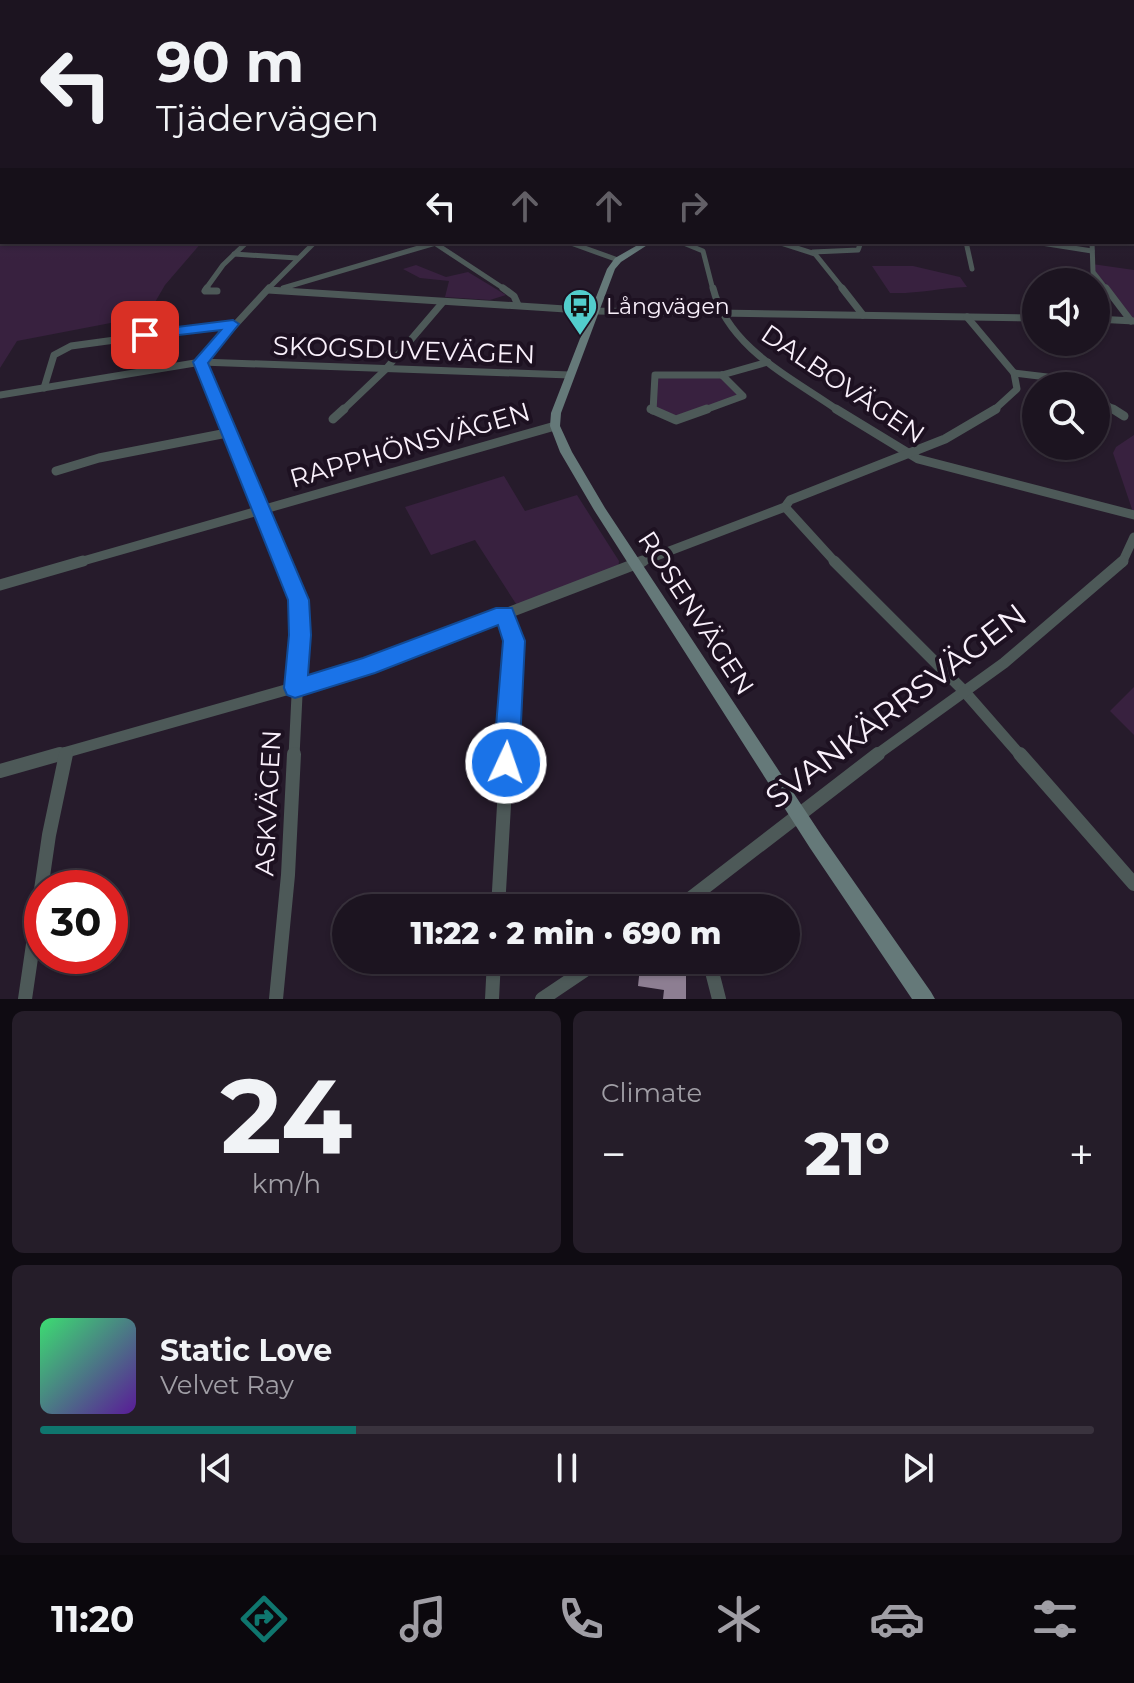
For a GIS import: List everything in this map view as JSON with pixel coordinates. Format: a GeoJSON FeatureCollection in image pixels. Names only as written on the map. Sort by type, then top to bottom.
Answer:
{"type":"FeatureCollection","features":[{"type":"Feature","properties":{"kind":"street"},"geometry":{"type":"LineString","coordinates":[[217,291],[205,291],[245,244]]}},
{"type":"Feature","properties":{"kind":"street"},"geometry":{"type":"LineString","coordinates":[[201,362],[233,324],[313,244]]}},
{"type":"Feature","properties":{"kind":"street"},"geometry":{"type":"LineString","coordinates":[[268,290],[429,244]]}},
{"type":"Feature","properties":{"kind":"street"},"geometry":{"type":"LineString","coordinates":[[439,244],[514,296],[518,305]]}},
{"type":"Feature","properties":{"kind":"street"},"geometry":{"type":"LineString","coordinates":[[574,244],[618,260]]}},
{"type":"Feature","properties":{"kind":"street"},"geometry":{"type":"LineString","coordinates":[[555,426],[570,375],[618,260],[645,244]]}},
{"type":"Feature","properties":{"kind":"street","name":"DALBOVÄGEN"},"geometry":{"type":"LineString","coordinates":[[686,244],[703,251],[721,312],[750,350],[907,454],[1134,515]]}},
{"type":"Feature","properties":{"kind":"street"},"geometry":{"type":"LineString","coordinates":[[785,244],[813,252],[858,250],[860,244]]}},
{"type":"Feature","properties":{"kind":"street"},"geometry":{"type":"LineString","coordinates":[[966,244],[972,269]]}},
{"type":"Feature","properties":{"kind":"street"},"geometry":{"type":"LineString","coordinates":[[1048,244],[1092,251]]}},
{"type":"Feature","properties":{"kind":"street"},"geometry":{"type":"LineString","coordinates":[[1092,244],[1093,272],[1132,321]]}},
{"type":"Feature","properties":{"kind":"street"},"geometry":{"type":"LineString","coordinates":[[813,252],[863,315]]}},
{"type":"Feature","properties":{"kind":"street"},"geometry":{"type":"LineString","coordinates":[[234,254],[297,258]]}},
{"type":"Feature","properties":{"kind":"street"},"geometry":{"type":"LineString","coordinates":[[268,290],[596,311],[1022,318]]}},
{"type":"Feature","properties":{"kind":"street"},"geometry":{"type":"LineString","coordinates":[[333,419],[385,370],[443,302]]}},
{"type":"Feature","properties":{"kind":"street"},"geometry":{"type":"LineString","coordinates":[[0,771],[367,667],[785,507],[790,500],[907,454],[1004,406],[1017,389],[1014,373],[967,317]]}},
{"type":"Feature","properties":{"kind":"street"},"geometry":{"type":"LineString","coordinates":[[1110,320],[1132,321]]}},
{"type":"Feature","properties":{"kind":"street"},"geometry":{"type":"LineString","coordinates":[[44,388],[54,355],[71,346],[233,324]]}},
{"type":"Feature","properties":{"kind":"street","name":"SKOGSDUVEVÄGEN"},"geometry":{"type":"LineString","coordinates":[[0,395],[201,362],[570,375]]}},
{"type":"Feature","properties":{"kind":"street","name":"ASKVÄGEN"},"geometry":{"type":"LineString","coordinates":[[201,362],[227,433],[263,511],[298,600],[300,635],[288,875],[276,999]]}},
{"type":"Feature","properties":{"kind":"street"},"geometry":{"type":"LineString","coordinates":[[722,375],[743,396],[676,420],[651,410],[655,375],[722,375],[768,362]]}},
{"type":"Feature","properties":{"kind":"street"},"geometry":{"type":"LineString","coordinates":[[1014,373],[1022,374]]}},
{"type":"Feature","properties":{"kind":"street"},"geometry":{"type":"LineString","coordinates":[[1110,407],[1124,416]]}},
{"type":"Feature","properties":{"kind":"street","name":"RAPPHÖNSVÄGEN"},"geometry":{"type":"LineString","coordinates":[[0,585],[555,426]]}},
{"type":"Feature","properties":{"kind":"street","name":"ROSENVÄGEN"},"geometry":{"type":"LineString","coordinates":[[555,426],[566,452],[634,563],[924,999]]}},
{"type":"Feature","properties":{"kind":"street"},"geometry":{"type":"LineString","coordinates":[[56,471],[75,468],[99,458],[227,433]]}},
{"type":"Feature","properties":{"kind":"street"},"geometry":{"type":"LineString","coordinates":[[785,507],[815,542],[964,691],[1134,884]]}},
{"type":"Feature","properties":{"kind":"street","name":"SVANKÄRRSVÄGEN"},"geometry":{"type":"LineString","coordinates":[[696,894],[964,691],[1122,563],[1130,552],[1134,537]]}},
{"type":"Feature","properties":{"kind":"street"},"geometry":{"type":"LineString","coordinates":[[499,894],[514,641],[504,613]]}},
{"type":"Feature","properties":{"kind":"street"},"geometry":{"type":"LineString","coordinates":[[25,999],[49,835],[66,754]]}},
{"type":"Feature","properties":{"kind":"street"},"geometry":{"type":"LineString","coordinates":[[492,999],[493,974]]}},
{"type":"Feature","properties":{"kind":"street"},"geometry":{"type":"LineString","coordinates":[[542,999],[579,974]]}},
{"type":"Feature","properties":{"kind":"street"},"geometry":{"type":"LineString","coordinates":[[713,974],[719,999]]}},
{"type":"Feature","properties":{"kind":"shaded area"},"geometry":{"type":"Polygon","coordinates":[[[0,244],[200,244],[165,285],[147,316],[17,341],[0,368],[0,244]]]}},
{"type":"Feature","properties":{"kind":"shaded area"},"geometry":{"type":"Polygon","coordinates":[[[1092,264],[1134,270],[1134,321],[1110,292],[1110,268],[1092,268],[1092,264]]]}},
{"type":"Feature","properties":{"kind":"shaded area"},"geometry":{"type":"Polygon","coordinates":[[[416,265],[446,277],[468,272],[506,295],[490,300],[445,297],[449,281],[420,278],[403,269],[416,265]]]}},
{"type":"Feature","properties":{"kind":"shaded area"},"geometry":{"type":"Polygon","coordinates":[[[872,266],[913,266],[960,277],[967,287],[890,293],[872,266]]]}},
{"type":"Feature","properties":{"kind":"shaded area"},"geometry":{"type":"Polygon","coordinates":[[[655,375],[722,375],[743,396],[676,420],[654,413],[655,375]]]}},
{"type":"Feature","properties":{"kind":"shaded area"},"geometry":{"type":"Polygon","coordinates":[[[1134,435],[1134,515],[1113,453],[1116,447],[1134,435]]]}},
{"type":"Feature","properties":{"kind":"shaded area"},"geometry":{"type":"Polygon","coordinates":[[[504,476],[525,511],[577,495],[619,561],[618,569],[518,607],[475,540],[431,555],[405,507],[504,476]]]}},
{"type":"Feature","properties":{"kind":"shaded area"},"geometry":{"type":"Polygon","coordinates":[[[1134,687],[1134,735],[1110,711],[1134,687]]]}},
{"type":"Feature","properties":{"kind":"building"},"geometry":{"type":"Polygon","coordinates":[[[639,974],[686,974],[686,999],[663,999],[664,990],[638,986],[639,974]]]}},
{"type":"Feature","properties":{"kind":"place","name":"Långvägen"},"geometry":{"type":"Point","coordinates":[580,337]}},
{"type":"Feature","properties":{"kind":"route"},"geometry":{"type":"LineString","coordinates":[[145,335],[233,324],[201,362],[227,433],[263,511],[298,600],[300,635],[295,688],[367,667],[504,613],[514,641],[506,763]]}}]}
